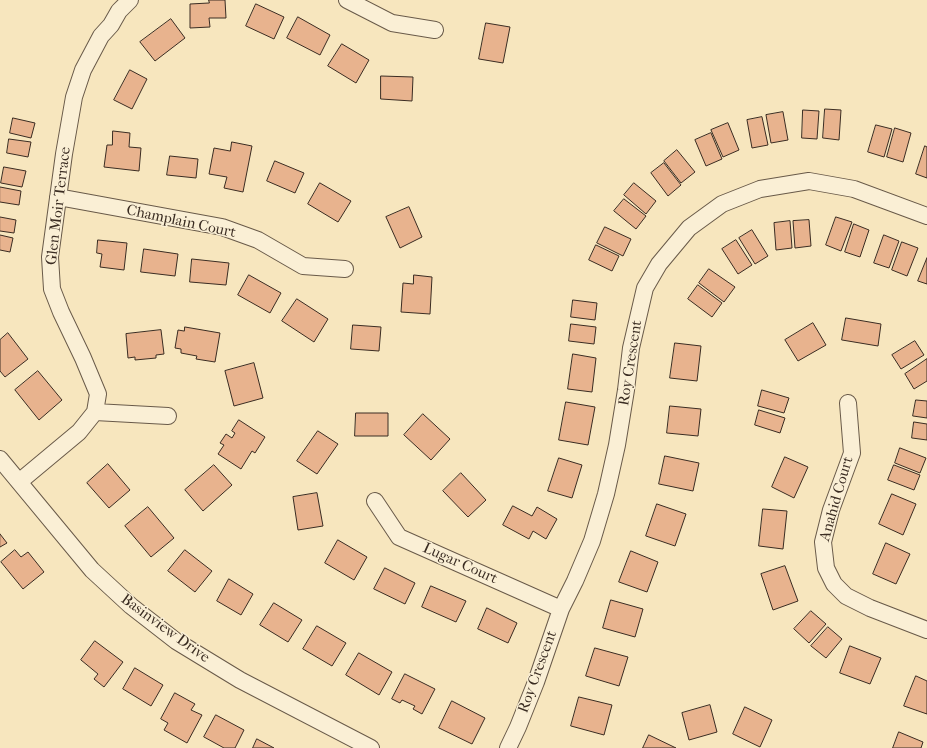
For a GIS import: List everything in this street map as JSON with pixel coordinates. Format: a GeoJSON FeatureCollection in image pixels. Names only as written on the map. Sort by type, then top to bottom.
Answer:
{"type":"FeatureCollection","features":[{"type":"Feature","properties":{"kind":"street","name":"Glen Moir Terrace"},"geometry":{"type":"LineString","coordinates":[[95,412],[98,394],[52,289],[50,257],[64,154],[74,97],[83,70],[101,36],[111,25],[119,11],[130,0]]}},
{"type":"Feature","properties":{"kind":"street"},"geometry":{"type":"LineString","coordinates":[[347,0],[392,23],[435,30]]}},
{"type":"Feature","properties":{"kind":"street","name":"Roy Crescent"},"geometry":{"type":"LineString","coordinates":[[508,748],[536,682],[561,609],[576,582],[592,541],[606,494],[617,445],[631,348],[645,288],[659,264],[689,228],[722,204],[760,189],[809,181],[854,189],[927,216]]}},
{"type":"Feature","properties":{"kind":"street","name":"Champlain Court"},"geometry":{"type":"LineString","coordinates":[[58,197],[222,227],[258,240],[303,266],[345,269]]}},
{"type":"Feature","properties":{"kind":"street","name":"Anahid Court"},"geometry":{"type":"LineString","coordinates":[[848,403],[852,453],[831,510],[823,542],[826,568],[834,584],[846,596],[870,608],[927,630]]}},
{"type":"Feature","properties":{"kind":"street"},"geometry":{"type":"LineString","coordinates":[[19,482],[79,432],[95,412],[168,416]]}},
{"type":"Feature","properties":{"kind":"street","name":"Basinview Drive"},"geometry":{"type":"LineString","coordinates":[[0,459],[92,570],[131,606],[176,641],[240,680],[371,748]]}},
{"type":"Feature","properties":{"kind":"street","name":"Lugar Court"},"geometry":{"type":"LineString","coordinates":[[375,501],[399,538],[561,609]]}},
{"type":"Feature","properties":{"kind":"building"},"geometry":{"type":"Polygon","coordinates":[[[209,0],[225,0],[226,18],[209,18],[210,27],[190,28],[190,4],[209,3],[209,0]]]}},
{"type":"Feature","properties":{"kind":"building"},"geometry":{"type":"Polygon","coordinates":[[[256,4],[284,17],[274,39],[246,26],[256,4]]]}},
{"type":"Feature","properties":{"kind":"building"},"geometry":{"type":"Polygon","coordinates":[[[298,17],[330,35],[320,55],[287,38],[298,17]]]}},
{"type":"Feature","properties":{"kind":"building"},"geometry":{"type":"Polygon","coordinates":[[[171,19],[185,38],[155,61],[140,42],[171,19]]]}},
{"type":"Feature","properties":{"kind":"building"},"geometry":{"type":"Polygon","coordinates":[[[486,23],[510,27],[503,63],[479,59],[486,23]]]}},
{"type":"Feature","properties":{"kind":"building"},"geometry":{"type":"Polygon","coordinates":[[[342,44],[369,60],[356,83],[328,66],[342,44]]]}},
{"type":"Feature","properties":{"kind":"building"},"geometry":{"type":"Polygon","coordinates":[[[130,70],[147,79],[132,109],[114,100],[130,70]]]}},
{"type":"Feature","properties":{"kind":"building"},"geometry":{"type":"Polygon","coordinates":[[[381,76],[413,77],[412,101],[381,99],[381,76]]]}},
{"type":"Feature","properties":{"kind":"building"},"geometry":{"type":"Polygon","coordinates":[[[825,109],[841,110],[839,140],[823,138],[825,109]]]}},
{"type":"Feature","properties":{"kind":"building"},"geometry":{"type":"Polygon","coordinates":[[[803,110],[819,111],[817,139],[802,138],[803,110]]]}},
{"type":"Feature","properties":{"kind":"building"},"geometry":{"type":"Polygon","coordinates":[[[783,112],[788,140],[771,143],[766,115],[783,112]]]}},
{"type":"Feature","properties":{"kind":"building"},"geometry":{"type":"Polygon","coordinates":[[[762,117],[768,145],[752,148],[747,120],[762,117]]]}},
{"type":"Feature","properties":{"kind":"building"},"geometry":{"type":"Polygon","coordinates":[[[13,118],[35,123],[31,138],[10,133],[13,118]]]}},
{"type":"Feature","properties":{"kind":"building"},"geometry":{"type":"Polygon","coordinates":[[[728,123],[739,150],[723,157],[711,130],[728,123]]]}},
{"type":"Feature","properties":{"kind":"building"},"geometry":{"type":"Polygon","coordinates":[[[876,125],[892,129],[884,157],[868,152],[876,125]]]}},
{"type":"Feature","properties":{"kind":"building"},"geometry":{"type":"Polygon","coordinates":[[[895,128],[911,133],[903,162],[887,157],[895,128]]]}},
{"type":"Feature","properties":{"kind":"building"},"geometry":{"type":"Polygon","coordinates":[[[113,131],[130,133],[129,147],[141,148],[139,171],[104,167],[107,145],[112,145],[113,131]]]}},
{"type":"Feature","properties":{"kind":"building"},"geometry":{"type":"Polygon","coordinates":[[[711,133],[722,159],[706,166],[695,140],[711,133]]]}},
{"type":"Feature","properties":{"kind":"building"},"geometry":{"type":"Polygon","coordinates":[[[9,139],[31,142],[28,157],[7,153],[9,139]]]}},
{"type":"Feature","properties":{"kind":"building"},"geometry":{"type":"Polygon","coordinates":[[[232,142],[252,146],[243,192],[224,188],[227,177],[209,174],[214,148],[230,151],[232,142]]]}},
{"type":"Feature","properties":{"kind":"building"},"geometry":{"type":"Polygon","coordinates":[[[925,146],[927,147],[927,178],[916,174],[925,146]]]}},
{"type":"Feature","properties":{"kind":"building"},"geometry":{"type":"Polygon","coordinates":[[[677,150],[695,172],[681,183],[664,161],[677,150]]]}},
{"type":"Feature","properties":{"kind":"building"},"geometry":{"type":"Polygon","coordinates":[[[170,156],[198,159],[196,178],[167,175],[170,156]]]}},
{"type":"Feature","properties":{"kind":"building"},"geometry":{"type":"Polygon","coordinates":[[[275,161],[304,173],[295,193],[267,181],[275,161]]]}},
{"type":"Feature","properties":{"kind":"building"},"geometry":{"type":"Polygon","coordinates":[[[664,163],[681,185],[668,196],[651,173],[664,163]]]}},
{"type":"Feature","properties":{"kind":"building"},"geometry":{"type":"Polygon","coordinates":[[[4,167],[26,171],[22,187],[1,183],[4,167]]]}},
{"type":"Feature","properties":{"kind":"building"},"geometry":{"type":"Polygon","coordinates":[[[320,183],[351,201],[338,222],[308,204],[320,183]]]}},
{"type":"Feature","properties":{"kind":"building"},"geometry":{"type":"Polygon","coordinates":[[[634,183],[656,201],[646,214],[624,195],[634,183]]]}},
{"type":"Feature","properties":{"kind":"building"},"geometry":{"type":"Polygon","coordinates":[[[0,187],[21,191],[19,205],[0,202],[0,187]]]}},
{"type":"Feature","properties":{"kind":"building"},"geometry":{"type":"Polygon","coordinates":[[[624,199],[646,216],[636,229],[614,211],[624,199]]]}},
{"type":"Feature","properties":{"kind":"building"},"geometry":{"type":"Polygon","coordinates":[[[409,207],[422,237],[400,248],[386,217],[409,207]]]}},
{"type":"Feature","properties":{"kind":"building"},"geometry":{"type":"Polygon","coordinates":[[[0,217],[16,220],[14,233],[0,231],[0,217]]]}},
{"type":"Feature","properties":{"kind":"building"},"geometry":{"type":"Polygon","coordinates":[[[836,217],[852,222],[841,251],[826,245],[836,217]]]}},
{"type":"Feature","properties":{"kind":"building"},"geometry":{"type":"Polygon","coordinates":[[[809,220],[811,246],[795,248],[793,221],[809,220]]]}},
{"type":"Feature","properties":{"kind":"building"},"geometry":{"type":"Polygon","coordinates":[[[790,221],[792,248],[776,250],[774,223],[790,221]]]}},
{"type":"Feature","properties":{"kind":"building"},"geometry":{"type":"Polygon","coordinates":[[[854,224],[869,230],[860,257],[845,252],[854,224]]]}},
{"type":"Feature","properties":{"kind":"building"},"geometry":{"type":"Polygon","coordinates":[[[605,227],[631,239],[623,256],[597,243],[605,227]]]}},
{"type":"Feature","properties":{"kind":"building"},"geometry":{"type":"Polygon","coordinates":[[[752,230],[768,256],[755,264],[739,238],[752,230]]]}},
{"type":"Feature","properties":{"kind":"building"},"geometry":{"type":"Polygon","coordinates":[[[0,235],[13,238],[10,252],[0,250],[0,235]]]}},
{"type":"Feature","properties":{"kind":"building"},"geometry":{"type":"Polygon","coordinates":[[[884,235],[899,241],[889,268],[874,263],[884,235]]]}},
{"type":"Feature","properties":{"kind":"building"},"geometry":{"type":"Polygon","coordinates":[[[98,240],[127,243],[124,270],[100,267],[102,254],[97,253],[98,240]]]}},
{"type":"Feature","properties":{"kind":"building"},"geometry":{"type":"Polygon","coordinates":[[[736,240],[752,265],[738,274],[722,249],[736,240]]]}},
{"type":"Feature","properties":{"kind":"building"},"geometry":{"type":"Polygon","coordinates":[[[902,242],[918,248],[907,276],[892,270],[902,242]]]}},
{"type":"Feature","properties":{"kind":"building"},"geometry":{"type":"Polygon","coordinates":[[[596,245],[619,256],[612,271],[589,260],[596,245]]]}},
{"type":"Feature","properties":{"kind":"building"},"geometry":{"type":"Polygon","coordinates":[[[144,249],[178,254],[175,276],[141,272],[144,249]]]}},
{"type":"Feature","properties":{"kind":"building"},"geometry":{"type":"Polygon","coordinates":[[[927,258],[927,284],[918,281],[927,258]]]}},
{"type":"Feature","properties":{"kind":"building"},"geometry":{"type":"Polygon","coordinates":[[[192,259],[229,263],[226,285],[190,282],[192,259]]]}},
{"type":"Feature","properties":{"kind":"building"},"geometry":{"type":"Polygon","coordinates":[[[709,269],[735,287],[724,302],[699,283],[709,269]]]}},
{"type":"Feature","properties":{"kind":"building"},"geometry":{"type":"Polygon","coordinates":[[[249,275],[281,293],[270,313],[238,295],[249,275]]]}},
{"type":"Feature","properties":{"kind":"building"},"geometry":{"type":"Polygon","coordinates":[[[414,275],[432,277],[430,314],[401,312],[403,283],[413,284],[414,275]]]}},
{"type":"Feature","properties":{"kind":"building"},"geometry":{"type":"Polygon","coordinates":[[[698,285],[722,303],[712,317],[688,299],[698,285]]]}},
{"type":"Feature","properties":{"kind":"building"},"geometry":{"type":"Polygon","coordinates":[[[297,299],[328,319],[314,342],[282,321],[297,299]]]}},
{"type":"Feature","properties":{"kind":"building"},"geometry":{"type":"Polygon","coordinates":[[[573,300],[597,303],[595,320],[571,317],[573,300]]]}},
{"type":"Feature","properties":{"kind":"building"},"geometry":{"type":"Polygon","coordinates":[[[846,318],[881,324],[878,346],[842,340],[846,318]]]}},
{"type":"Feature","properties":{"kind":"building"},"geometry":{"type":"Polygon","coordinates":[[[813,323],[826,345],[798,361],[785,340],[813,323]]]}},
{"type":"Feature","properties":{"kind":"building"},"geometry":{"type":"Polygon","coordinates":[[[571,324],[596,327],[594,344],[569,341],[571,324]]]}},
{"type":"Feature","properties":{"kind":"building"},"geometry":{"type":"Polygon","coordinates":[[[353,325],[381,327],[379,351],[351,349],[353,325]]]}},
{"type":"Feature","properties":{"kind":"building"},"geometry":{"type":"Polygon","coordinates":[[[185,327],[220,333],[215,362],[196,359],[197,356],[181,353],[181,349],[175,348],[178,330],[184,331],[185,327]]]}},
{"type":"Feature","properties":{"kind":"building"},"geometry":{"type":"Polygon","coordinates":[[[161,330],[164,354],[156,355],[156,358],[135,360],[135,357],[128,358],[126,334],[161,330]]]}},
{"type":"Feature","properties":{"kind":"building"},"geometry":{"type":"Polygon","coordinates":[[[8,333],[28,359],[5,377],[0,371],[0,340],[8,333]]]}},
{"type":"Feature","properties":{"kind":"building"},"geometry":{"type":"Polygon","coordinates":[[[915,341],[924,355],[901,369],[892,355],[915,341]]]}},
{"type":"Feature","properties":{"kind":"building"},"geometry":{"type":"Polygon","coordinates":[[[675,343],[701,346],[697,381],[670,378],[675,343]]]}},
{"type":"Feature","properties":{"kind":"building"},"geometry":{"type":"Polygon","coordinates":[[[573,354],[596,358],[592,392],[568,389],[573,354]]]}},
{"type":"Feature","properties":{"kind":"building"},"geometry":{"type":"Polygon","coordinates":[[[927,359],[927,381],[914,389],[905,374],[927,359]]]}},
{"type":"Feature","properties":{"kind":"building"},"geometry":{"type":"Polygon","coordinates":[[[254,363],[263,398],[234,406],[225,371],[254,363]]]}},
{"type":"Feature","properties":{"kind":"building"},"geometry":{"type":"Polygon","coordinates":[[[38,371],[62,400],[39,420],[15,390],[38,371]]]}},
{"type":"Feature","properties":{"kind":"building"},"geometry":{"type":"Polygon","coordinates":[[[762,390],[789,398],[784,413],[758,406],[762,390]]]}},
{"type":"Feature","properties":{"kind":"building"},"geometry":{"type":"Polygon","coordinates":[[[916,400],[927,401],[927,418],[913,416],[916,400]]]}},
{"type":"Feature","properties":{"kind":"building"},"geometry":{"type":"Polygon","coordinates":[[[566,402],[595,407],[588,445],[559,440],[566,402]]]}},
{"type":"Feature","properties":{"kind":"building"},"geometry":{"type":"Polygon","coordinates":[[[670,406],[701,409],[698,436],[667,433],[670,406]]]}},
{"type":"Feature","properties":{"kind":"building"},"geometry":{"type":"Polygon","coordinates":[[[759,410],[785,418],[780,433],[755,425],[759,410]]]}},
{"type":"Feature","properties":{"kind":"building"},"geometry":{"type":"Polygon","coordinates":[[[356,413],[388,413],[388,436],[355,436],[356,413]]]}},
{"type":"Feature","properties":{"kind":"building"},"geometry":{"type":"Polygon","coordinates":[[[423,414],[450,439],[431,460],[404,435],[423,414]]]}},
{"type":"Feature","properties":{"kind":"building"},"geometry":{"type":"Polygon","coordinates":[[[239,420],[265,437],[255,453],[252,451],[241,469],[218,454],[224,445],[220,443],[226,434],[232,438],[235,433],[232,431],[239,420]]]}},
{"type":"Feature","properties":{"kind":"building"},"geometry":{"type":"Polygon","coordinates":[[[914,422],[927,424],[927,440],[912,438],[914,422]]]}},
{"type":"Feature","properties":{"kind":"building"},"geometry":{"type":"Polygon","coordinates":[[[318,431],[338,444],[317,474],[297,461],[318,431]]]}},
{"type":"Feature","properties":{"kind":"building"},"geometry":{"type":"Polygon","coordinates":[[[900,448],[926,458],[920,473],[895,463],[900,448]]]}},
{"type":"Feature","properties":{"kind":"building"},"geometry":{"type":"Polygon","coordinates":[[[665,456],[699,463],[693,491],[659,484],[665,456]]]}},
{"type":"Feature","properties":{"kind":"building"},"geometry":{"type":"Polygon","coordinates":[[[785,457],[808,467],[794,498],[772,487],[785,457]]]}},
{"type":"Feature","properties":{"kind":"building"},"geometry":{"type":"Polygon","coordinates":[[[559,458],[582,465],[572,498],[548,491],[559,458]]]}},
{"type":"Feature","properties":{"kind":"building"},"geometry":{"type":"Polygon","coordinates":[[[108,464],[130,490],[109,508],[87,483],[108,464]]]}},
{"type":"Feature","properties":{"kind":"building"},"geometry":{"type":"Polygon","coordinates":[[[214,465],[232,485],[203,511],[185,490],[214,465]]]}},
{"type":"Feature","properties":{"kind":"building"},"geometry":{"type":"Polygon","coordinates":[[[894,465],[920,475],[914,490],[888,480],[894,465]]]}},
{"type":"Feature","properties":{"kind":"building"},"geometry":{"type":"Polygon","coordinates":[[[461,473],[486,500],[468,517],[443,491],[461,473]]]}},
{"type":"Feature","properties":{"kind":"building"},"geometry":{"type":"Polygon","coordinates":[[[317,493],[323,526],[298,530],[293,497],[317,493]]]}},
{"type":"Feature","properties":{"kind":"building"},"geometry":{"type":"Polygon","coordinates":[[[892,494],[916,504],[903,535],[879,524],[892,494]]]}},
{"type":"Feature","properties":{"kind":"building"},"geometry":{"type":"Polygon","coordinates":[[[657,504],[686,514],[675,546],[646,536],[657,504]]]}},
{"type":"Feature","properties":{"kind":"building"},"geometry":{"type":"Polygon","coordinates":[[[513,506],[532,516],[537,507],[557,519],[546,539],[533,531],[529,539],[503,525],[513,506]]]}},
{"type":"Feature","properties":{"kind":"building"},"geometry":{"type":"Polygon","coordinates":[[[148,507],[174,538],[151,557],[125,526],[148,507]]]}},
{"type":"Feature","properties":{"kind":"building"},"geometry":{"type":"Polygon","coordinates":[[[763,509],[787,511],[783,549],[759,546],[763,509]]]}},
{"type":"Feature","properties":{"kind":"building"},"geometry":{"type":"Polygon","coordinates":[[[0,534],[7,543],[0,547],[0,534]]]}},
{"type":"Feature","properties":{"kind":"building"},"geometry":{"type":"Polygon","coordinates":[[[338,540],[367,557],[354,580],[325,563],[338,540]]]}},
{"type":"Feature","properties":{"kind":"building"},"geometry":{"type":"Polygon","coordinates":[[[886,543],[910,554],[896,584],[873,574],[886,543]]]}},
{"type":"Feature","properties":{"kind":"building"},"geometry":{"type":"Polygon","coordinates":[[[15,550],[21,557],[28,552],[44,572],[23,589],[1,562],[15,550]]]}},
{"type":"Feature","properties":{"kind":"building"},"geometry":{"type":"Polygon","coordinates":[[[185,550],[212,571],[195,592],[168,571],[185,550]]]}},
{"type":"Feature","properties":{"kind":"building"},"geometry":{"type":"Polygon","coordinates":[[[631,551],[658,562],[647,592],[619,582],[631,551]]]}},
{"type":"Feature","properties":{"kind":"building"},"geometry":{"type":"Polygon","coordinates":[[[785,566],[798,601],[773,610],[761,574],[785,566]]]}},
{"type":"Feature","properties":{"kind":"building"},"geometry":{"type":"Polygon","coordinates":[[[385,568],[415,583],[405,604],[374,589],[385,568]]]}},
{"type":"Feature","properties":{"kind":"building"},"geometry":{"type":"Polygon","coordinates":[[[229,579],[253,594],[241,615],[217,601],[229,579]]]}},
{"type":"Feature","properties":{"kind":"building"},"geometry":{"type":"Polygon","coordinates":[[[431,586],[466,601],[456,622],[422,607],[431,586]]]}},
{"type":"Feature","properties":{"kind":"building"},"geometry":{"type":"Polygon","coordinates":[[[611,600],[643,609],[635,637],[603,628],[611,600]]]}},
{"type":"Feature","properties":{"kind":"building"},"geometry":{"type":"Polygon","coordinates":[[[274,603],[302,620],[288,642],[260,625],[274,603]]]}},
{"type":"Feature","properties":{"kind":"building"},"geometry":{"type":"Polygon","coordinates":[[[487,608],[517,623],[508,643],[478,629],[487,608]]]}},
{"type":"Feature","properties":{"kind":"building"},"geometry":{"type":"Polygon","coordinates":[[[811,611],[826,624],[809,643],[794,629],[811,611]]]}},
{"type":"Feature","properties":{"kind":"building"},"geometry":{"type":"Polygon","coordinates":[[[317,626],[346,643],[332,666],[303,649],[317,626]]]}},
{"type":"Feature","properties":{"kind":"building"},"geometry":{"type":"Polygon","coordinates":[[[828,627],[842,639],[826,658],[811,646],[828,627]]]}},
{"type":"Feature","properties":{"kind":"building"},"geometry":{"type":"Polygon","coordinates":[[[95,641],[123,662],[104,687],[94,679],[98,674],[81,660],[95,641]]]}},
{"type":"Feature","properties":{"kind":"building"},"geometry":{"type":"Polygon","coordinates":[[[850,646],[881,658],[870,684],[840,673],[850,646]]]}},
{"type":"Feature","properties":{"kind":"building"},"geometry":{"type":"Polygon","coordinates":[[[595,648],[628,657],[619,686],[586,676],[595,648]]]}},
{"type":"Feature","properties":{"kind":"building"},"geometry":{"type":"Polygon","coordinates":[[[359,653],[392,672],[379,695],[346,675],[359,653]]]}},
{"type":"Feature","properties":{"kind":"building"},"geometry":{"type":"Polygon","coordinates":[[[135,668],[163,685],[151,706],[123,689],[135,668]]]}},
{"type":"Feature","properties":{"kind":"building"},"geometry":{"type":"Polygon","coordinates":[[[405,674],[435,689],[422,714],[413,709],[415,706],[402,700],[400,703],[392,699],[405,674]]]}},
{"type":"Feature","properties":{"kind":"building"},"geometry":{"type":"Polygon","coordinates":[[[916,676],[927,681],[927,714],[904,706],[916,676]]]}},
{"type":"Feature","properties":{"kind":"building"},"geometry":{"type":"Polygon","coordinates":[[[175,693],[195,704],[191,710],[202,715],[187,743],[164,730],[168,723],[161,719],[175,693]]]}},
{"type":"Feature","properties":{"kind":"building"},"geometry":{"type":"Polygon","coordinates":[[[579,697],[612,705],[604,735],[571,726],[579,697]]]}},
{"type":"Feature","properties":{"kind":"building"},"geometry":{"type":"Polygon","coordinates":[[[452,701],[485,718],[472,744],[439,728],[452,701]]]}},
{"type":"Feature","properties":{"kind":"building"},"geometry":{"type":"Polygon","coordinates":[[[710,705],[717,732],[689,740],[682,713],[710,705]]]}},
{"type":"Feature","properties":{"kind":"building"},"geometry":{"type":"Polygon","coordinates":[[[745,707],[772,720],[760,747],[733,734],[745,707]]]}},
{"type":"Feature","properties":{"kind":"building"},"geometry":{"type":"Polygon","coordinates":[[[216,715],[244,730],[235,748],[224,748],[204,737],[216,715]]]}},
{"type":"Feature","properties":{"kind":"building"},"geometry":{"type":"Polygon","coordinates":[[[899,732],[923,742],[921,748],[893,748],[899,732]]]}},
{"type":"Feature","properties":{"kind":"building"},"geometry":{"type":"Polygon","coordinates":[[[649,735],[676,748],[643,748],[649,735]]]}},
{"type":"Feature","properties":{"kind":"building"},"geometry":{"type":"Polygon","coordinates":[[[257,739],[274,748],[253,748],[257,739]]]}}]}
